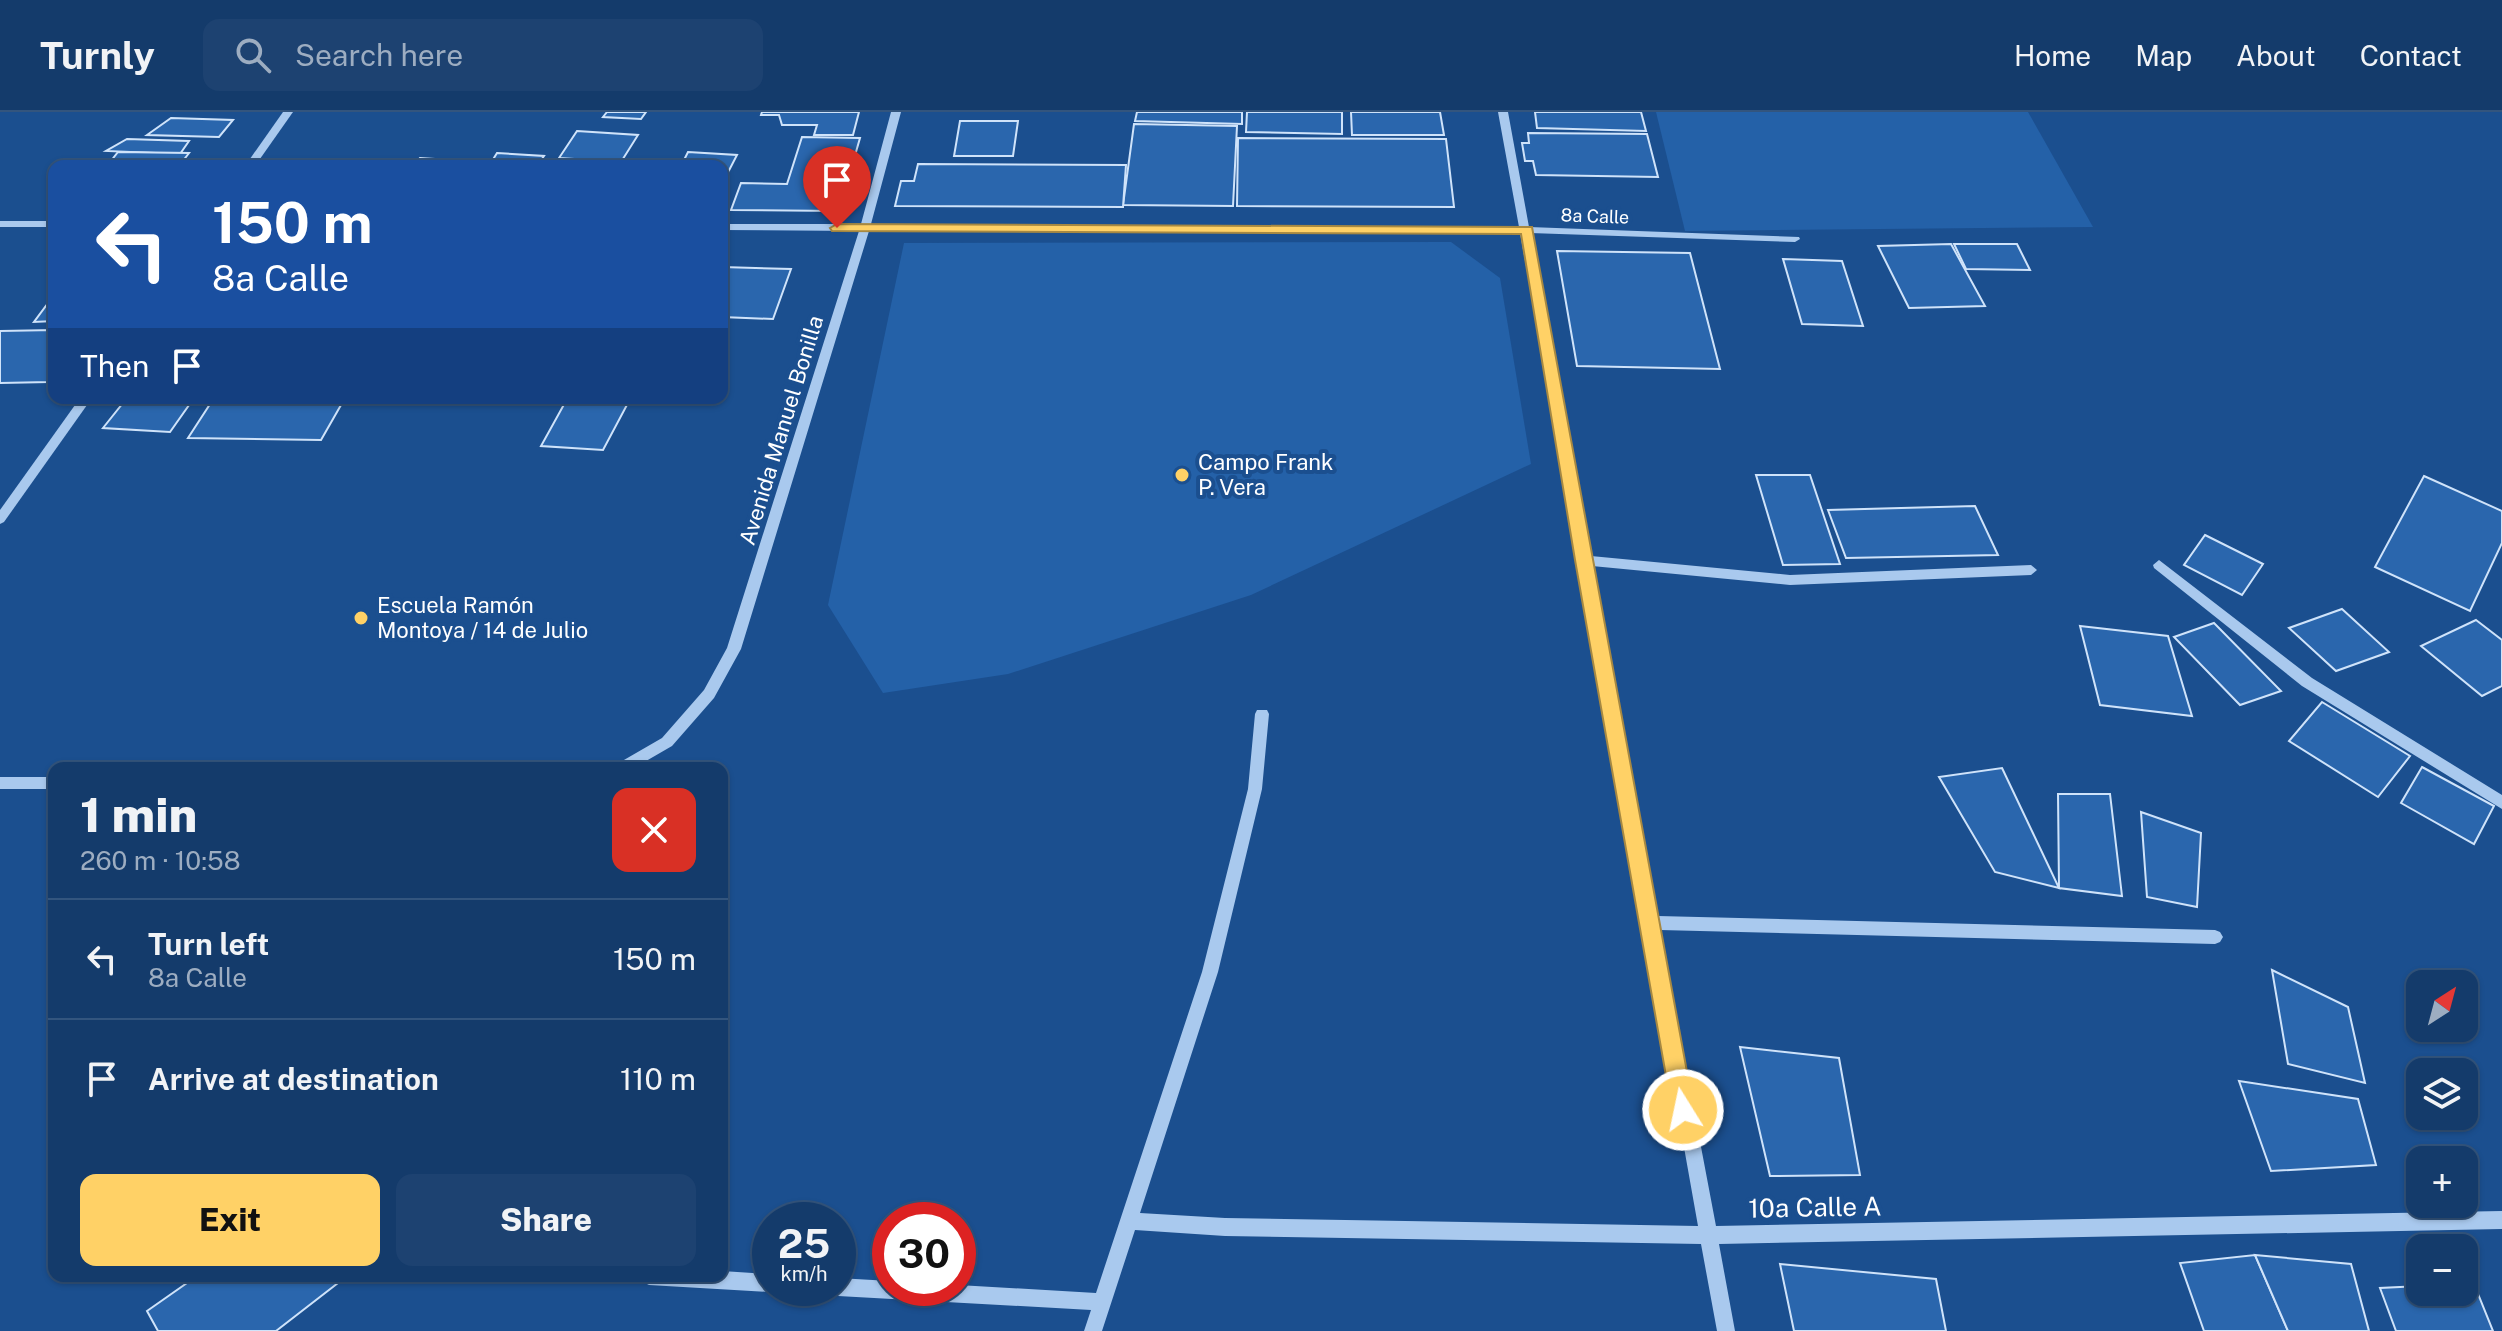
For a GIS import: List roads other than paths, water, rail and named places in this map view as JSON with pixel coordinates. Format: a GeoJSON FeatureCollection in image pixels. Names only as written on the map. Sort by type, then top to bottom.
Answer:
{"type":"FeatureCollection","features":[{"type":"Feature","properties":{"kind":"street"},"geometry":{"type":"LineString","coordinates":[[254,160],[288,112]]}},
{"type":"Feature","properties":{"kind":"street","name":"Avenida Manuel Bonilla"},"geometry":{"type":"LineString","coordinates":[[632,762],[667,742],[709,694],[734,649],[865,228],[896,112]]}},
{"type":"Feature","properties":{"kind":"street"},"geometry":{"type":"LineString","coordinates":[[1503,112],[1726,1331]]}},
{"type":"Feature","properties":{"kind":"street"},"geometry":{"type":"LineString","coordinates":[[0,224],[48,224]]}},
{"type":"Feature","properties":{"kind":"street","name":"8a Calle"},"geometry":{"type":"LineString","coordinates":[[728,227],[1527,230],[1795,239]]}},
{"type":"Feature","properties":{"kind":"street"},"geometry":{"type":"LineString","coordinates":[[0,519],[82,404]]}},
{"type":"Feature","properties":{"kind":"street"},"geometry":{"type":"LineString","coordinates":[[1583,560],[1790,580],[2031,570]]}},
{"type":"Feature","properties":{"kind":"street"},"geometry":{"type":"LineString","coordinates":[[2159,565],[2307,682],[2502,803]]}},
{"type":"Feature","properties":{"kind":"street"},"geometry":{"type":"LineString","coordinates":[[1093,1331],[1210,972],[1255,789],[1262,714]]}},
{"type":"Feature","properties":{"kind":"street"},"geometry":{"type":"LineString","coordinates":[[0,783],[48,783]]}},
{"type":"Feature","properties":{"kind":"street"},"geometry":{"type":"LineString","coordinates":[[1649,923],[2215,937]]}},
{"type":"Feature","properties":{"kind":"street","name":"10a Calle A"},"geometry":{"type":"LineString","coordinates":[[1129,1221],[1240,1227],[1706,1235],[2502,1220]]}},
{"type":"Feature","properties":{"kind":"street"},"geometry":{"type":"LineString","coordinates":[[728,1281],[752,1282]]}},
{"type":"Feature","properties":{"kind":"street"},"geometry":{"type":"LineString","coordinates":[[856,1288],[1102,1302]]}},
{"type":"Feature","properties":{"kind":"place","name":"Campo Frank P. Vera"},"geometry":{"type":"Point","coordinates":[1182,475]}},
{"type":"Feature","properties":{"kind":"place","name":"Escuela Ramón Montoya / 14 de Julio"},"geometry":{"type":"Point","coordinates":[361,618]}}]}
